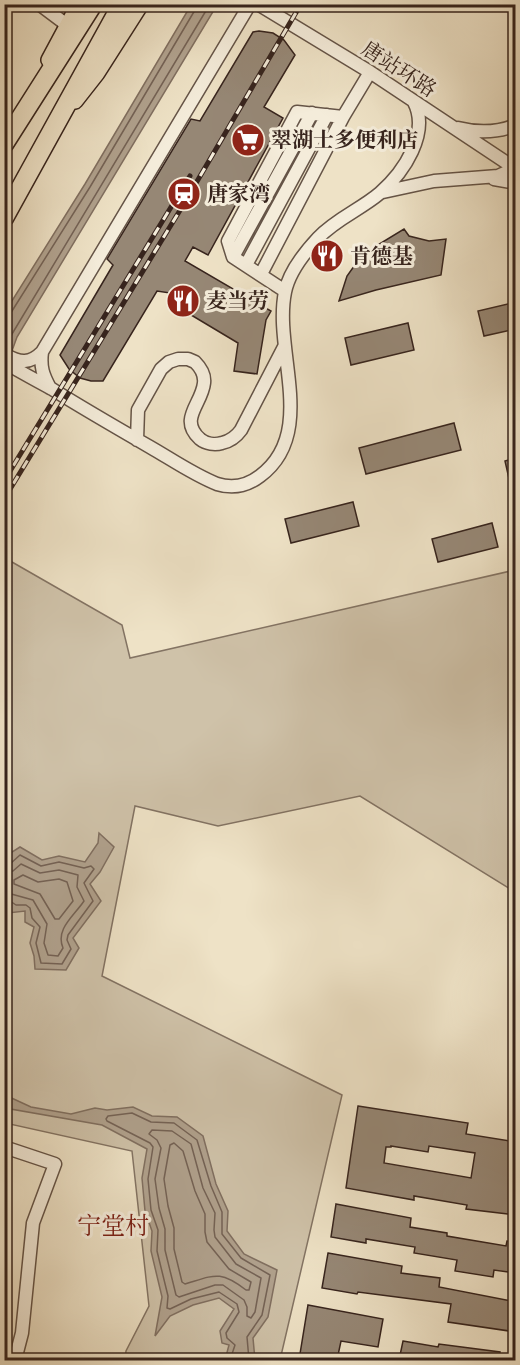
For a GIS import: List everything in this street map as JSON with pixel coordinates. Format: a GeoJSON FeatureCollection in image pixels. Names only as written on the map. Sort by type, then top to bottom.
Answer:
{"type":"FeatureCollection","features":[{"type":"Feature","properties":{"kind":"highway"},"geometry":{"type":"LineString","coordinates":[[4,144],[93,4]]}},
{"type":"Feature","properties":{"kind":"highway"},"geometry":{"type":"LineString","coordinates":[[4,218],[122,4]]}},
{"type":"Feature","properties":{"kind":"main road"},"geometry":{"type":"LineString","coordinates":[[26,107],[78,4]]}},
{"type":"Feature","properties":{"kind":"main road"},"geometry":{"type":"LineString","coordinates":[[57,124],[97,73],[141,4]]}},
{"type":"Feature","properties":{"kind":"street"},"geometry":{"type":"LineString","coordinates":[[39,4],[67,25]]}},
{"type":"Feature","properties":{"kind":"street"},"geometry":{"type":"LineString","coordinates":[[12,364],[34,360],[42,352],[250,4]]}},
{"type":"Feature","properties":{"kind":"street","name":"唐站环路"},"geometry":{"type":"LineString","coordinates":[[258,4],[370,72],[515,167]]}},
{"type":"Feature","properties":{"kind":"street"},"geometry":{"type":"LineString","coordinates":[[261,274],[343,117],[370,72]]}},
{"type":"Feature","properties":{"kind":"street"},"geometry":{"type":"LineString","coordinates":[[380,193],[405,164],[414,145],[420,121],[414,102]]}},
{"type":"Feature","properties":{"kind":"street"},"geometry":{"type":"LineString","coordinates":[[285,291],[233,257],[228,241],[297,112],[343,117]]}},
{"type":"Feature","properties":{"kind":"street"},"geometry":{"type":"LineString","coordinates":[[246,265],[327,115]]}},
{"type":"Feature","properties":{"kind":"street"},"geometry":{"type":"LineString","coordinates":[[449,125],[483,132],[502,130],[516,125]]}},
{"type":"Feature","properties":{"kind":"street"},"geometry":{"type":"LineString","coordinates":[[4,354],[12,364],[137,440],[217,483],[239,487],[269,470],[279,458],[287,437],[290,394],[283,313],[285,291],[296,266],[312,245],[344,216],[380,193],[434,181],[498,176],[515,167]]}},
{"type":"Feature","properties":{"kind":"street"},"geometry":{"type":"LineString","coordinates":[[481,178],[516,183]]}},
{"type":"Feature","properties":{"kind":"street"},"geometry":{"type":"LineString","coordinates":[[137,440],[138,410],[160,369],[169,362],[183,358],[195,362],[203,375],[203,388],[190,421],[195,432],[205,442],[211,444],[231,440],[241,430],[285,347]]}},
{"type":"Feature","properties":{"kind":"street"},"geometry":{"type":"LineString","coordinates":[[42,352],[40,364],[50,388]]}},
{"type":"Feature","properties":{"kind":"street"},"geometry":{"type":"LineString","coordinates":[[4,1148],[55,1164],[33,1224],[22,1333],[15,1360]]}},
{"type":"Feature","properties":{"kind":"shaded area"},"geometry":{"type":"Polygon","coordinates":[[[5,558],[122,625],[130,658],[515,570],[515,892],[360,796],[218,826],[135,806],[102,976],[342,1095],[280,1360],[125,1360],[126,1351],[149,1306],[132,1151],[5,1123],[5,558]]]}},
{"type":"Feature","properties":{"kind":"water"},"geometry":{"type":"Polygon","coordinates":[[[191,5],[217,5],[17,337],[5,370],[5,312],[85,184],[191,5]]]}},
{"type":"Feature","properties":{"kind":"water"},"geometry":{"type":"Polygon","coordinates":[[[99,833],[114,847],[100,872],[90,884],[101,901],[73,938],[79,948],[66,970],[35,969],[30,943],[34,927],[25,922],[25,911],[8,913],[8,906],[5,906],[5,861],[12,852],[20,847],[42,860],[59,856],[85,862],[98,843],[99,833]]]}},
{"type":"Feature","properties":{"kind":"water"},"geometry":{"type":"Polygon","coordinates":[[[5,1095],[31,1107],[71,1114],[95,1108],[107,1110],[133,1107],[152,1116],[177,1117],[203,1136],[216,1184],[228,1211],[227,1231],[244,1254],[277,1270],[268,1317],[253,1338],[255,1360],[225,1360],[229,1345],[222,1343],[220,1331],[234,1309],[219,1298],[193,1305],[170,1316],[155,1336],[162,1297],[151,1251],[152,1231],[145,1211],[142,1178],[147,1149],[102,1125],[5,1108],[5,1095]]]}},
{"type":"Feature","properties":{"kind":"building"},"geometry":{"type":"Polygon","coordinates":[[[4,4],[18,4],[4,21],[4,4]]]}},
{"type":"Feature","properties":{"kind":"building","name":"唐家湾"},"geometry":{"type":"Polygon","coordinates":[[[253,32],[273,33],[284,40],[295,55],[264,107],[283,118],[208,255],[193,247],[185,261],[271,311],[266,320],[257,374],[234,371],[238,343],[171,303],[177,294],[157,291],[103,381],[80,378],[69,369],[60,355],[113,265],[107,259],[191,119],[200,121],[253,32]]]}},
{"type":"Feature","properties":{"kind":"building"},"geometry":{"type":"Polygon","coordinates":[[[404,229],[409,236],[429,241],[446,239],[441,275],[339,301],[347,276],[357,262],[371,249],[404,229]]]}},
{"type":"Feature","properties":{"kind":"building"},"geometry":{"type":"Polygon","coordinates":[[[516,302],[516,329],[484,336],[478,311],[516,302]]]}},
{"type":"Feature","properties":{"kind":"building"},"geometry":{"type":"Polygon","coordinates":[[[408,323],[414,350],[351,365],[345,338],[408,323]]]}},
{"type":"Feature","properties":{"kind":"building"},"geometry":{"type":"Polygon","coordinates":[[[454,423],[461,450],[366,474],[359,448],[454,423]]]}},
{"type":"Feature","properties":{"kind":"building"},"geometry":{"type":"Polygon","coordinates":[[[516,458],[516,491],[512,492],[505,461],[516,458]]]}},
{"type":"Feature","properties":{"kind":"building"},"geometry":{"type":"Polygon","coordinates":[[[353,502],[359,526],[291,543],[285,519],[353,502]]]}},
{"type":"Feature","properties":{"kind":"building"},"geometry":{"type":"Polygon","coordinates":[[[492,523],[498,547],[438,562],[432,539],[492,523]]]}},
{"type":"Feature","properties":{"kind":"building"},"geometry":{"type":"Polygon","coordinates":[[[358,1106],[468,1123],[466,1134],[516,1142],[516,1215],[466,1209],[467,1205],[414,1196],[414,1200],[346,1188],[358,1106]],[[429,1146],[428,1152],[386,1147],[384,1163],[471,1178],[475,1153],[429,1146]]]}},
{"type":"Feature","properties":{"kind":"building"},"geometry":{"type":"Polygon","coordinates":[[[336,1204],[411,1218],[410,1227],[447,1233],[447,1236],[506,1246],[507,1241],[516,1242],[516,1273],[494,1270],[493,1277],[455,1271],[457,1260],[414,1253],[415,1247],[366,1239],[366,1243],[331,1237],[336,1204]]]}},
{"type":"Feature","properties":{"kind":"building"},"geometry":{"type":"Polygon","coordinates":[[[328,1253],[402,1266],[401,1273],[440,1278],[439,1287],[516,1302],[516,1332],[448,1322],[451,1304],[322,1288],[328,1253]]]}},
{"type":"Feature","properties":{"kind":"building"},"geometry":{"type":"Polygon","coordinates":[[[308,1305],[383,1319],[378,1347],[341,1341],[337,1360],[299,1360],[308,1305]]]}},
{"type":"Feature","properties":{"kind":"building"},"geometry":{"type":"Polygon","coordinates":[[[403,1341],[438,1347],[439,1344],[500,1352],[499,1360],[399,1360],[403,1341]]]}},
{"type":"Feature","properties":{"kind":"railway"},"geometry":{"type":"LineString","coordinates":[[4,499],[182,207],[301,4]]}},
{"type":"Feature","properties":{"kind":"railway"},"geometry":{"type":"LineString","coordinates":[[4,481],[190,176]]}},
{"type":"Feature","properties":{"kind":"place","name":"翠湖士多便利店"},"geometry":{"type":"Point","coordinates":[248,140]}},
{"type":"Feature","properties":{"kind":"place","name":"唐家湾"},"geometry":{"type":"Point","coordinates":[184,194]}},
{"type":"Feature","properties":{"kind":"place","name":"肯德基"},"geometry":{"type":"Point","coordinates":[327,256]}},
{"type":"Feature","properties":{"kind":"place","name":"麦当劳"},"geometry":{"type":"Point","coordinates":[183,301]}},
{"type":"Feature","properties":{"kind":"district","name":"宁堂村"},"geometry":{"type":"Point","coordinates":[113,1226]}}]}
